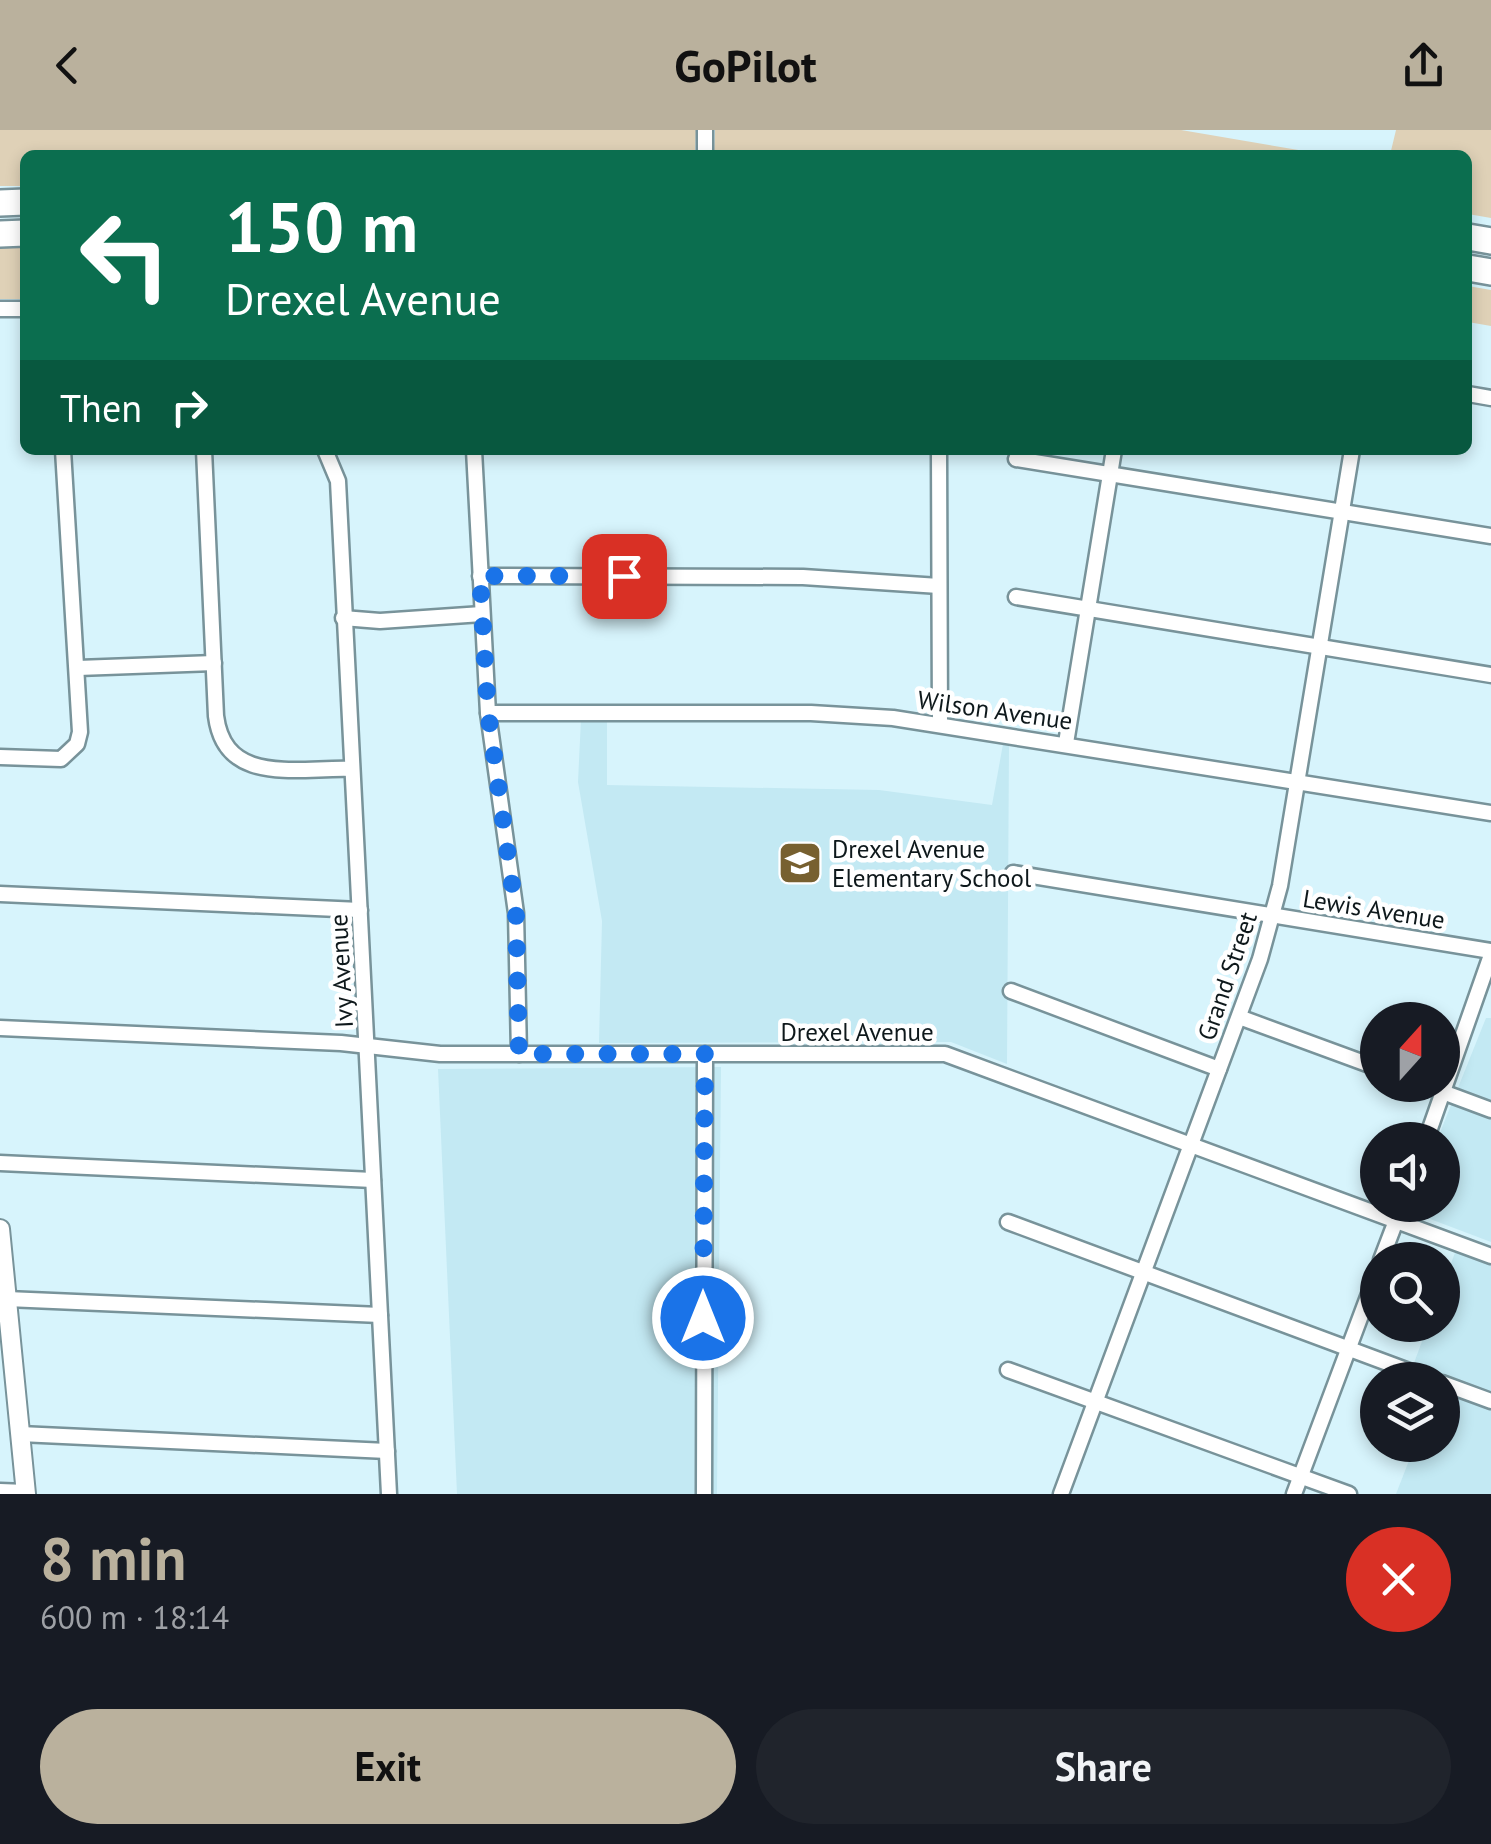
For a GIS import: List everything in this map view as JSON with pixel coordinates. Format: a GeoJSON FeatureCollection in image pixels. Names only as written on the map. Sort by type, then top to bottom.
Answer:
{"type":"FeatureCollection","features":[{"type":"Feature","properties":{"kind":"street"},"geometry":{"type":"LineString","coordinates":[[0,758],[52,760],[68,755],[80,732],[63,455]]}},
{"type":"Feature","properties":{"kind":"street"},"geometry":{"type":"LineString","coordinates":[[204,455],[219,736],[233,758],[257,766],[352,769]]}},
{"type":"Feature","properties":{"kind":"street","name":"Ivy Avenue"},"geometry":{"type":"LineString","coordinates":[[327,455],[338,481],[389,1494]]}},
{"type":"Feature","properties":{"kind":"street"},"geometry":{"type":"LineString","coordinates":[[474,455],[488,712],[516,913],[519,1054]]}},
{"type":"Feature","properties":{"kind":"street"},"geometry":{"type":"LineString","coordinates":[[939,455],[940,724]]}},
{"type":"Feature","properties":{"kind":"street"},"geometry":{"type":"LineString","coordinates":[[1066,743],[1113,455]]}},
{"type":"Feature","properties":{"kind":"street","name":"Grand Street"},"geometry":{"type":"LineString","coordinates":[[1062,1494],[1239,1017],[1272,916],[1351,455]]}},
{"type":"Feature","properties":{"kind":"street"},"geometry":{"type":"LineString","coordinates":[[1016,459],[1491,536]]}},
{"type":"Feature","properties":{"kind":"street"},"geometry":{"type":"LineString","coordinates":[[480,576],[803,576],[939,586]]}},
{"type":"Feature","properties":{"kind":"street"},"geometry":{"type":"LineString","coordinates":[[1016,598],[1491,675]]}},
{"type":"Feature","properties":{"kind":"street"},"geometry":{"type":"LineString","coordinates":[[343,618],[380,621],[482,614]]}},
{"type":"Feature","properties":{"kind":"street"},"geometry":{"type":"LineString","coordinates":[[78,668],[214,662]]}},
{"type":"Feature","properties":{"kind":"street","name":"Wilson Avenue"},"geometry":{"type":"LineString","coordinates":[[488,712],[811,713],[940,724],[1491,813]]}},
{"type":"Feature","properties":{"kind":"street","name":"Lewis Avenue"},"geometry":{"type":"LineString","coordinates":[[1013,873],[1491,953]]}},
{"type":"Feature","properties":{"kind":"street"},"geometry":{"type":"LineString","coordinates":[[0,894],[360,910]]}},
{"type":"Feature","properties":{"kind":"street"},"geometry":{"type":"LineString","coordinates":[[1460,1045],[1491,953]]}},
{"type":"Feature","properties":{"kind":"street"},"geometry":{"type":"LineString","coordinates":[[1011,991],[1219,1069]]}},
{"type":"Feature","properties":{"kind":"street"},"geometry":{"type":"LineString","coordinates":[[1239,1017],[1360,1061]]}},
{"type":"Feature","properties":{"kind":"street","name":"Drexel Avenue"},"geometry":{"type":"LineString","coordinates":[[0,1028],[440,1054],[946,1054],[1360,1207]]}},
{"type":"Feature","properties":{"kind":"street"},"geometry":{"type":"LineString","coordinates":[[704,1494],[705,1054]]}},
{"type":"Feature","properties":{"kind":"street"},"geometry":{"type":"LineString","coordinates":[[1460,1098],[1491,1110]]}},
{"type":"Feature","properties":{"kind":"street"},"geometry":{"type":"LineString","coordinates":[[0,1163],[373,1180]]}},
{"type":"Feature","properties":{"kind":"street"},"geometry":{"type":"LineString","coordinates":[[1008,1222],[1384,1362]]}},
{"type":"Feature","properties":{"kind":"street","name":"Drexel Avenue"},"geometry":{"type":"LineString","coordinates":[[1399,1222],[1491,1256]]}},
{"type":"Feature","properties":{"kind":"street"},"geometry":{"type":"LineString","coordinates":[[0,1229],[7,1299],[6,1354],[26,1493],[0,1491]]}},
{"type":"Feature","properties":{"kind":"street"},"geometry":{"type":"LineString","coordinates":[[7,1299],[380,1315]]}},
{"type":"Feature","properties":{"kind":"street"},"geometry":{"type":"LineString","coordinates":[[1294,1494],[1360,1317]]}},
{"type":"Feature","properties":{"kind":"street"},"geometry":{"type":"LineString","coordinates":[[1008,1370],[1349,1494]]}},
{"type":"Feature","properties":{"kind":"street"},"geometry":{"type":"LineString","coordinates":[[1460,1391],[1491,1402]]}},
{"type":"Feature","properties":{"kind":"street"},"geometry":{"type":"LineString","coordinates":[[20,1434],[386,1450]]}},
{"type":"Feature","properties":{"kind":"shaded area"},"geometry":{"type":"Polygon","coordinates":[[[0,130],[696,130],[695,150],[20,150],[20,186],[0,186],[0,130]]]}},
{"type":"Feature","properties":{"kind":"shaded area"},"geometry":{"type":"Polygon","coordinates":[[[715,130],[1181,130],[1299,150],[714,150],[715,130]]]}},
{"type":"Feature","properties":{"kind":"shaded area"},"geometry":{"type":"Polygon","coordinates":[[[1396,130],[1491,130],[1491,218],[1472,215],[1472,150],[1391,150],[1396,130]]]}},
{"type":"Feature","properties":{"kind":"shaded area"},"geometry":{"type":"Polygon","coordinates":[[[0,247],[20,247],[20,299],[0,299],[0,247]]]}},
{"type":"Feature","properties":{"kind":"shaded area"},"geometry":{"type":"Polygon","coordinates":[[[1472,287],[1491,290],[1491,326],[1472,323],[1472,287]]]}},
{"type":"Feature","properties":{"kind":"shaded area","name":"Drexel Avenue Elementary School"},"geometry":{"type":"Polygon","coordinates":[[[581,719],[607,719],[607,785],[879,790],[992,805],[1003,744],[1009,745],[1007,1064],[951,1042],[599,1043],[602,921],[578,782],[581,719]]]}},
{"type":"Feature","properties":{"kind":"shaded area"},"geometry":{"type":"Polygon","coordinates":[[[1486,1018],[1491,1018],[1491,1242],[1438,1222],[1460,1222],[1460,1122],[1444,1122],[1452,1102],[1460,1102],[1460,1083],[1486,1018]]]}},
{"type":"Feature","properties":{"kind":"shaded area"},"geometry":{"type":"Polygon","coordinates":[[[721,1067],[717,1494],[457,1494],[438,1069],[721,1067]]]}},
{"type":"Feature","properties":{"kind":"shaded area"},"geometry":{"type":"Polygon","coordinates":[[[1460,1248],[1491,1260],[1491,1494],[1396,1494],[1408,1462],[1460,1462],[1460,1362],[1414,1362],[1422,1342],[1460,1342],[1460,1248]]]}},
{"type":"Feature","properties":{"kind":"place","name":"Drexel Avenue Elementary School"},"geometry":{"type":"Point","coordinates":[800,863]}},
{"type":"Feature","properties":{"kind":"route"},"geometry":{"type":"LineString","coordinates":[[624,576],[480,576],[488,712],[516,913],[519,1054],[705,1054],[703,1318]]}}]}
